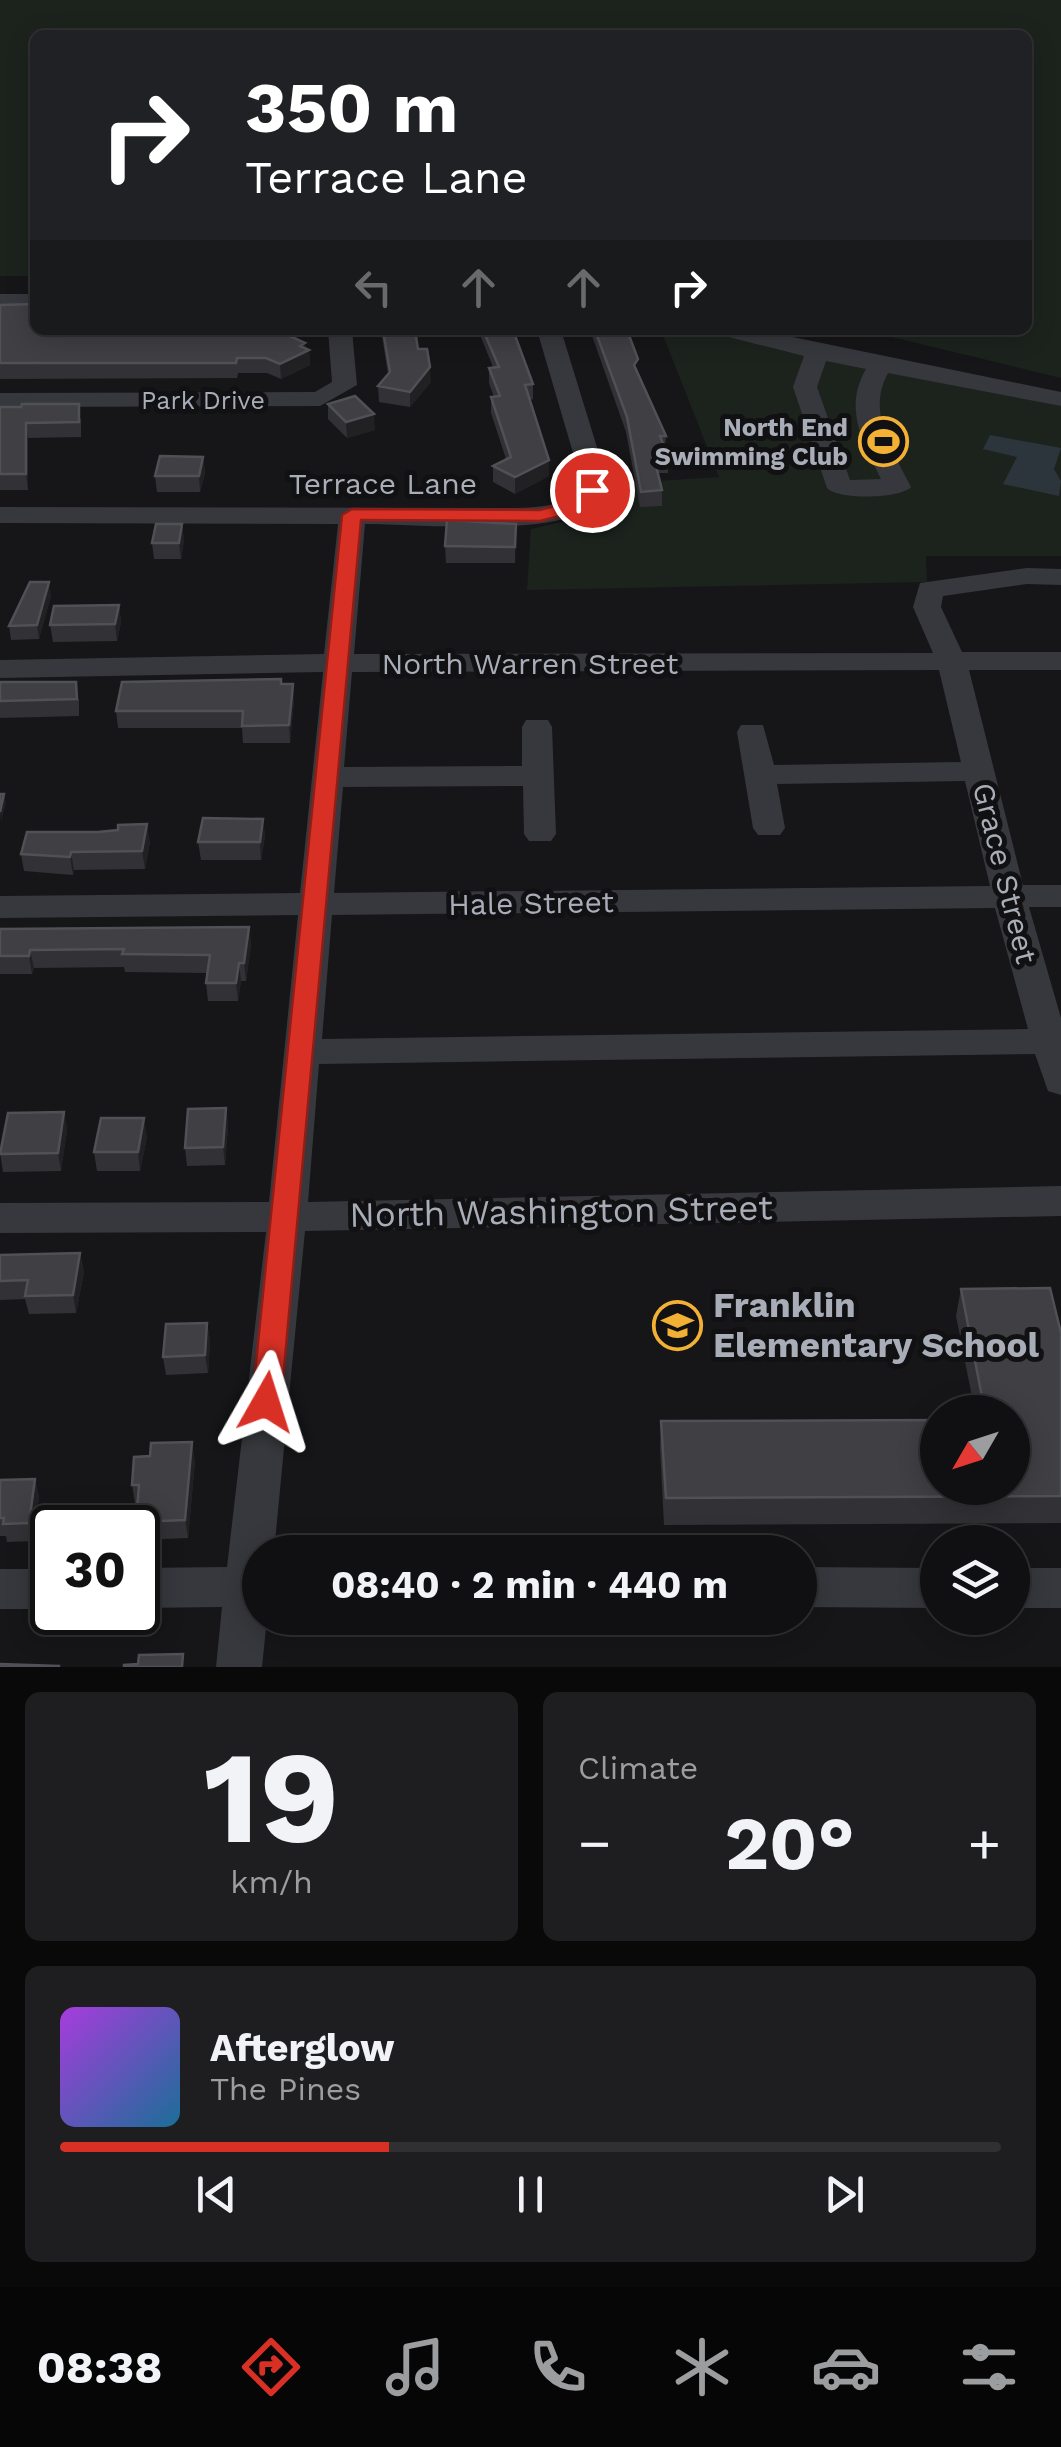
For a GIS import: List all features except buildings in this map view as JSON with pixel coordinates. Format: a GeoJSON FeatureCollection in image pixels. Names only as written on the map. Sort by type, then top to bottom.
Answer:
{"type":"FeatureCollection","features":[{"type":"Feature","properties":{"kind":"street"},"geometry":{"type":"LineString","coordinates":[[0,301],[30,301]]}},
{"type":"Feature","properties":{"kind":"street","name":"Park Drive"},"geometry":{"type":"LineString","coordinates":[[0,400],[320,399],[345,385],[340,335]]}},
{"type":"Feature","properties":{"kind":"street","name":"Terrace Lane"},"geometry":{"type":"LineString","coordinates":[[0,515],[540,515],[573,507],[592,490],[593,470],[551,335]]}},
{"type":"Feature","properties":{"kind":"street"},"geometry":{"type":"LineString","coordinates":[[749,335],[880,365],[1061,399]]}},
{"type":"Feature","properties":{"kind":"street"},"geometry":{"type":"LineString","coordinates":[[818,352],[805,387],[840,488],[898,487],[863,406],[866,386],[880,365]]}},
{"type":"Feature","properties":{"kind":"street"},"geometry":{"type":"LineString","coordinates":[[258,1535],[352,515]]}},
{"type":"Feature","properties":{"kind":"street","name":"Grace Street"},"geometry":{"type":"LineString","coordinates":[[1061,578],[1027,576],[930,589],[927,607],[952,662],[1009,896],[1055,1041],[1061,1082]]}},
{"type":"Feature","properties":{"kind":"street","name":"North Warren Street"},"geometry":{"type":"LineString","coordinates":[[0,669],[340,663],[1061,662]]}},
{"type":"Feature","properties":{"kind":"street"},"geometry":{"type":"LineString","coordinates":[[537,727],[540,834]]}},
{"type":"Feature","properties":{"kind":"street"},"geometry":{"type":"LineString","coordinates":[[752,732],[769,828]]}},
{"type":"Feature","properties":{"kind":"street"},"geometry":{"type":"LineString","coordinates":[[760,775],[978,771]]}},
{"type":"Feature","properties":{"kind":"street"},"geometry":{"type":"LineString","coordinates":[[328,777],[538,776]]}},
{"type":"Feature","properties":{"kind":"street","name":"Hale Street"},"geometry":{"type":"LineString","coordinates":[[0,908],[1061,896]]}},
{"type":"Feature","properties":{"kind":"street"},"geometry":{"type":"LineString","coordinates":[[301,1052],[1055,1041]]}},
{"type":"Feature","properties":{"kind":"street","name":"North Washington Street"},"geometry":{"type":"LineString","coordinates":[[0,1218],[287,1217],[1061,1201]]}},
{"type":"Feature","properties":{"kind":"street"},"geometry":{"type":"LineString","coordinates":[[160,1588],[242,1587]]}},
{"type":"Feature","properties":{"kind":"street"},"geometry":{"type":"LineString","coordinates":[[817,1588],[920,1588]]}},
{"type":"Feature","properties":{"kind":"street"},"geometry":{"type":"LineString","coordinates":[[1030,1588],[1061,1588]]}},
{"type":"Feature","properties":{"kind":"street"},"geometry":{"type":"LineString","coordinates":[[0,1589],[30,1589]]}},
{"type":"Feature","properties":{"kind":"street"},"geometry":{"type":"LineString","coordinates":[[239,1667],[245,1635]]}},
{"type":"Feature","properties":{"kind":"shaded area"},"geometry":{"type":"Polygon","coordinates":[[[0,0],[1061,0],[1061,378],[884,335],[1032,335],[1032,30],[30,30],[30,276],[0,276],[0,0]]]}},
{"type":"Feature","properties":{"kind":"shaded area","name":"North End Swimming Club"},"geometry":{"type":"Polygon","coordinates":[[[663,335],[726,335],[1061,406],[1061,556],[926,556],[927,582],[527,590],[531,529],[589,516],[610,497],[611,484],[719,477],[663,335]]]}},
{"type":"Feature","properties":{"kind":"shaded area"},"geometry":{"type":"Polygon","coordinates":[[[990,435],[1061,448],[1054,469],[1061,481],[1059,496],[1003,484],[1017,457],[983,449],[990,435]]]}},
{"type":"Feature","properties":{"kind":"place","name":"North End Swimming Club"},"geometry":{"type":"Point","coordinates":[883,441]}},
{"type":"Feature","properties":{"kind":"place","name":"Franklin Elementary School"},"geometry":{"type":"Point","coordinates":[678,1325]}},
{"type":"Feature","properties":{"kind":"route"},"geometry":{"type":"LineString","coordinates":[[266,1402],[287,1217],[352,515],[540,515],[573,507],[592,490]]}}]}
